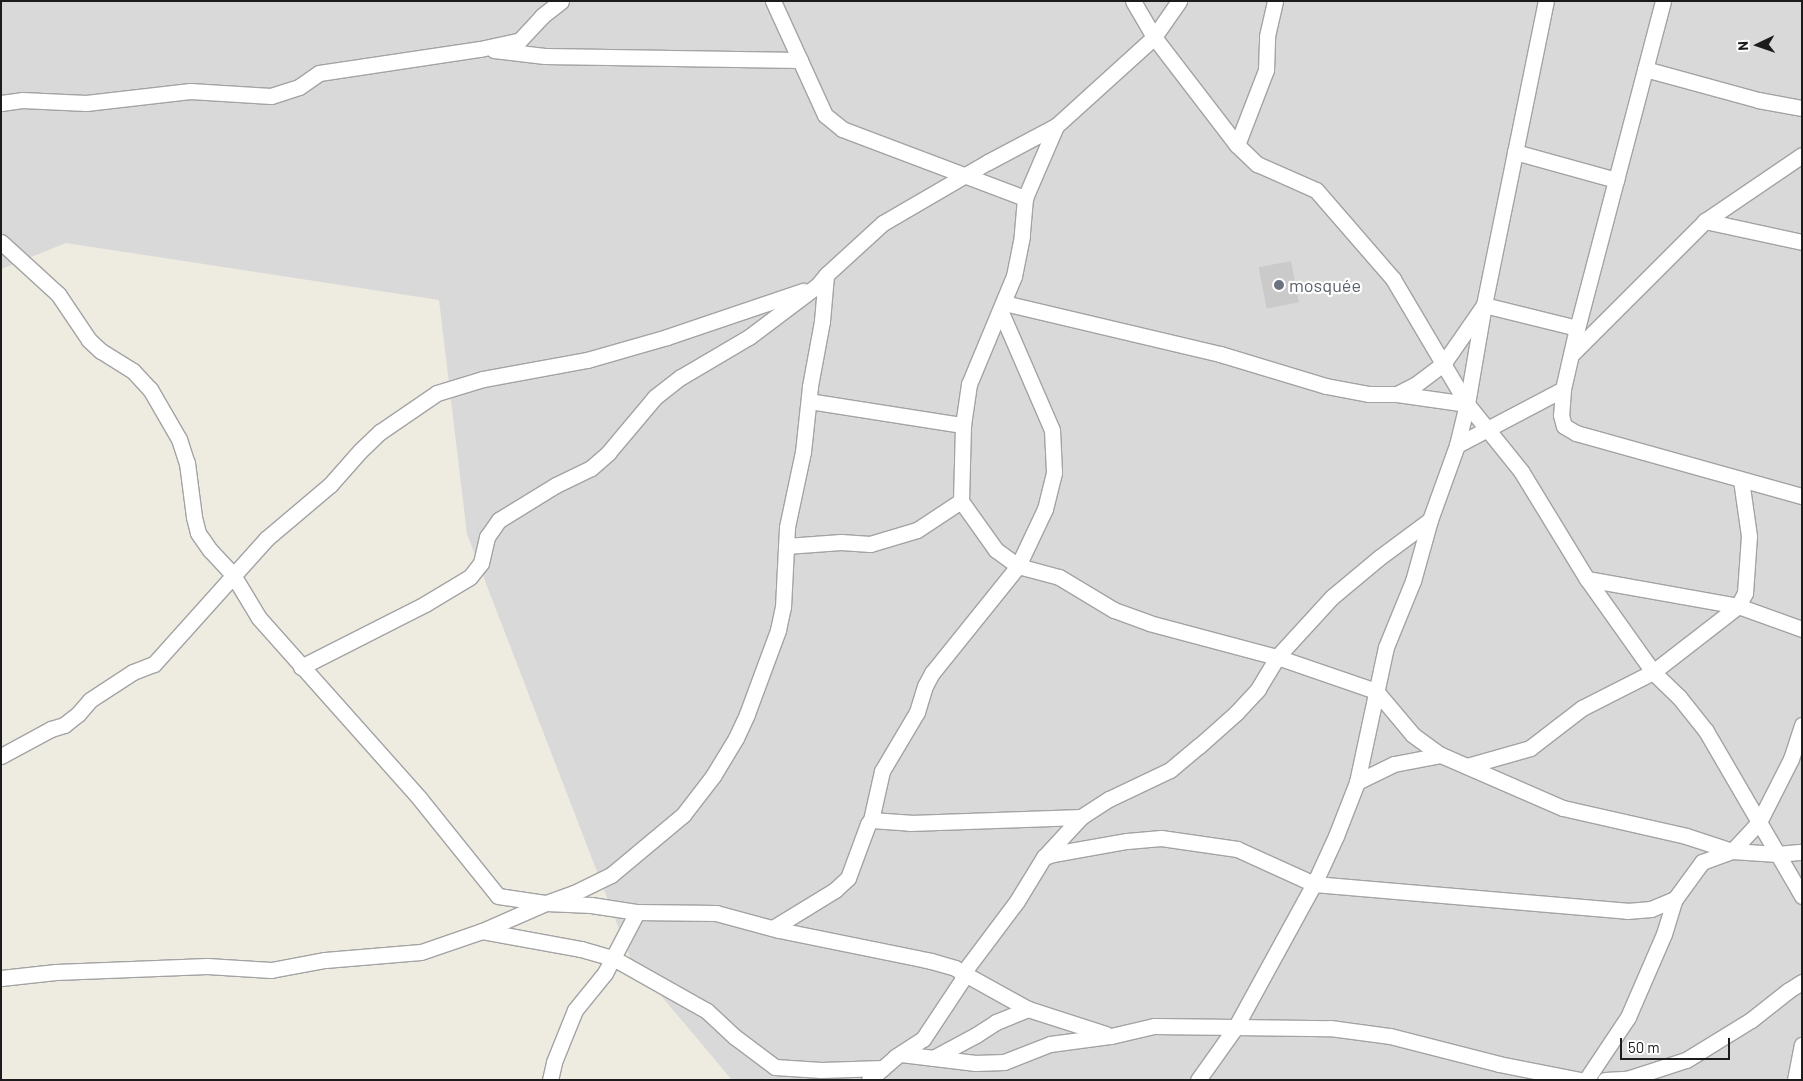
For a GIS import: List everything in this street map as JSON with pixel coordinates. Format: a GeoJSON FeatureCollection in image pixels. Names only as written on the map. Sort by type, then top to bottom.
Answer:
{"type":"FeatureCollection","features":[{"type":"Feature","properties":{"kind":"street"},"geometry":{"type":"LineString","coordinates":[[1,103],[22,100],[86,103],[190,91],[270,96],[299,87],[319,72],[480,49],[519,41],[542,16],[561,1]]}},
{"type":"Feature","properties":{"kind":"street"},"geometry":{"type":"LineString","coordinates":[[773,1],[824,115],[842,129],[1025,198]]}},
{"type":"Feature","properties":{"kind":"street"},"geometry":{"type":"LineString","coordinates":[[1133,1],[1154,37],[1237,145],[1258,164],[1316,190],[1393,279],[1467,404],[1521,471],[1587,579],[1654,672],[1679,697],[1706,731],[1802,896]]}},
{"type":"Feature","properties":{"kind":"street"},"geometry":{"type":"LineString","coordinates":[[301,666],[425,604],[470,577],[481,563],[487,537],[499,520],[556,484],[591,468],[608,453],[656,397],[681,377],[749,338],[822,280],[883,223],[963,176],[1056,126],[1154,37],[1179,1]]}},
{"type":"Feature","properties":{"kind":"street"},"geometry":{"type":"LineString","coordinates":[[1237,145],[1266,70],[1267,36],[1275,1]]}},
{"type":"Feature","properties":{"kind":"street"},"geometry":{"type":"LineString","coordinates":[[1198,1080],[1235,1028],[1314,884],[1336,836],[1356,782],[1386,647],[1413,581],[1430,520],[1457,445],[1467,404],[1484,305],[1546,1]]}},
{"type":"Feature","properties":{"kind":"street"},"geometry":{"type":"LineString","coordinates":[[1663,1],[1577,328],[1564,389],[1561,415],[1564,426],[1576,433],[1802,496]]}},
{"type":"Feature","properties":{"kind":"street"},"geometry":{"type":"LineString","coordinates":[[480,49],[545,56],[800,60]]}},
{"type":"Feature","properties":{"kind":"street"},"geometry":{"type":"LineString","coordinates":[[1645,69],[1758,100],[1802,108]]}},
{"type":"Feature","properties":{"kind":"street"},"geometry":{"type":"LineString","coordinates":[[1056,126],[1025,198],[1022,236],[1014,276],[1003,307],[969,384],[963,425],[962,501],[977,526],[996,550],[1018,566],[1059,577],[1114,610],[1150,623],[1277,657],[1376,691],[1413,735],[1441,755],[1563,808],[1686,836],[1732,851],[1777,854],[1802,852]]}},
{"type":"Feature","properties":{"kind":"street"},"geometry":{"type":"LineString","coordinates":[[1515,152],[1616,180]]}},
{"type":"Feature","properties":{"kind":"street"},"geometry":{"type":"LineString","coordinates":[[1573,353],[1705,221],[1802,155]]}},
{"type":"Feature","properties":{"kind":"street"},"geometry":{"type":"LineString","coordinates":[[1705,221],[1802,242]]}},
{"type":"Feature","properties":{"kind":"street"},"geometry":{"type":"LineString","coordinates":[[1,242],[58,294],[89,340],[101,351],[133,371],[150,389],[179,439],[185,455],[194,517],[198,532],[210,550],[233,574],[259,618],[420,799],[498,896],[637,912],[716,913],[773,928],[931,961],[955,968],[1028,1009],[1111,1036]]}},
{"type":"Feature","properties":{"kind":"street"},"geometry":{"type":"LineString","coordinates":[[1,978],[56,972],[197,966],[271,970],[325,960],[421,952],[482,931],[574,893],[611,875],[684,815],[713,776],[736,738],[747,714],[778,630],[783,607],[787,527],[803,452],[822,320],[822,280]]}},
{"type":"Feature","properties":{"kind":"street"},"geometry":{"type":"LineString","coordinates":[[1,756],[51,729],[64,725],[78,714],[90,700],[133,672],[154,664],[266,539],[330,485],[380,432],[436,393],[483,379],[587,360],[667,337],[822,280]]}},
{"type":"Feature","properties":{"kind":"street"},"geometry":{"type":"LineString","coordinates":[[1397,394],[1415,385],[1444,364],[1484,305]]}},
{"type":"Feature","properties":{"kind":"street"},"geometry":{"type":"LineString","coordinates":[[1484,305],[1577,328]]}},
{"type":"Feature","properties":{"kind":"street"},"geometry":{"type":"LineString","coordinates":[[1003,307],[1220,354],[1326,386],[1369,394],[1397,394],[1467,404]]}},
{"type":"Feature","properties":{"kind":"street"},"geometry":{"type":"LineString","coordinates":[[773,928],[835,890],[848,878],[871,820],[882,771],[917,712],[924,686],[932,673],[1018,566],[1045,509],[1054,472],[1052,430],[1003,307]]}},
{"type":"Feature","properties":{"kind":"street"},"geometry":{"type":"LineString","coordinates":[[1457,445],[1564,389]]}},
{"type":"Feature","properties":{"kind":"street"},"geometry":{"type":"LineString","coordinates":[[809,401],[963,425]]}},
{"type":"Feature","properties":{"kind":"street"},"geometry":{"type":"LineString","coordinates":[[1534,405],[1561,415]]}},
{"type":"Feature","properties":{"kind":"street"},"geometry":{"type":"LineString","coordinates":[[1467,766],[1530,748],[1582,708],[1654,672],[1738,606],[1744,593],[1749,536],[1741,480]]}},
{"type":"Feature","properties":{"kind":"street"},"geometry":{"type":"LineString","coordinates":[[786,546],[841,542],[870,544],[916,530],[962,501]]}},
{"type":"Feature","properties":{"kind":"street"},"geometry":{"type":"LineString","coordinates":[[869,1080],[923,1039],[962,980],[964,973],[1017,901],[1044,857],[1081,817],[1109,799],[1170,770],[1236,714],[1258,689],[1277,657],[1332,597],[1380,557],[1430,520]]}},
{"type":"Feature","properties":{"kind":"street"},"geometry":{"type":"LineString","coordinates":[[1587,579],[1738,606],[1802,629]]}},
{"type":"Feature","properties":{"kind":"street"},"geometry":{"type":"LineString","coordinates":[[1586,1080],[1628,1017],[1664,934],[1675,899],[1695,869],[1702,862],[1732,851],[1759,822],[1791,759],[1802,725]]}},
{"type":"Feature","properties":{"kind":"street"},"geometry":{"type":"LineString","coordinates":[[1356,782],[1394,764],[1441,755]]}},
{"type":"Feature","properties":{"kind":"street"},"geometry":{"type":"LineString","coordinates":[[871,820],[910,823],[1081,817]]}},
{"type":"Feature","properties":{"kind":"street"},"geometry":{"type":"LineString","coordinates":[[1044,857],[1127,841],[1161,838],[1237,849],[1314,884],[1627,911],[1651,909],[1675,899]]}},
{"type":"Feature","properties":{"kind":"street"},"geometry":{"type":"LineString","coordinates":[[550,1080],[554,1062],[575,1010],[605,973],[637,912]]}},
{"type":"Feature","properties":{"kind":"street"},"geometry":{"type":"LineString","coordinates":[[482,931],[581,949],[613,958],[707,1011],[735,1037],[775,1067],[787,1080]]}},
{"type":"Feature","properties":{"kind":"street"},"geometry":{"type":"LineString","coordinates":[[1605,1080],[1627,1079],[1686,1060],[1751,1020],[1788,990],[1802,982]]}},
{"type":"Feature","properties":{"kind":"street"},"geometry":{"type":"LineString","coordinates":[[932,1058],[976,1035],[996,1022],[1028,1009]]}},
{"type":"Feature","properties":{"kind":"street"},"geometry":{"type":"LineString","coordinates":[[901,1054],[975,1063],[1004,1062],[1050,1044],[1111,1036],[1154,1026],[1338,1029],[1390,1036],[1500,1064],[1580,1080]]}},
{"type":"Feature","properties":{"kind":"street"},"geometry":{"type":"LineString","coordinates":[[1795,1080],[1802,1045]]}},
{"type":"Feature","properties":{"kind":"street"},"geometry":{"type":"LineString","coordinates":[[1500,1064],[1526,1080]]}},
{"type":"Feature","properties":{"kind":"street"},"geometry":{"type":"LineString","coordinates":[[775,1067],[821,1070],[883,1068]]}},
{"type":"Feature","properties":{"kind":"shaded area"},"geometry":{"type":"Polygon","coordinates":[[[1,1],[1802,1],[1802,1080],[732,1080],[631,960],[467,534],[439,300],[66,243],[1,269],[1,1]]]}},
{"type":"Feature","properties":{"kind":"shaded area","name":"mosquée"},"geometry":{"type":"Polygon","coordinates":[[[1291,261],[1299,302],[1267,309],[1259,267],[1291,261]]]}},
{"type":"Feature","properties":{"kind":"place","name":"mosquée"},"geometry":{"type":"Point","coordinates":[1279,285]}}]}
